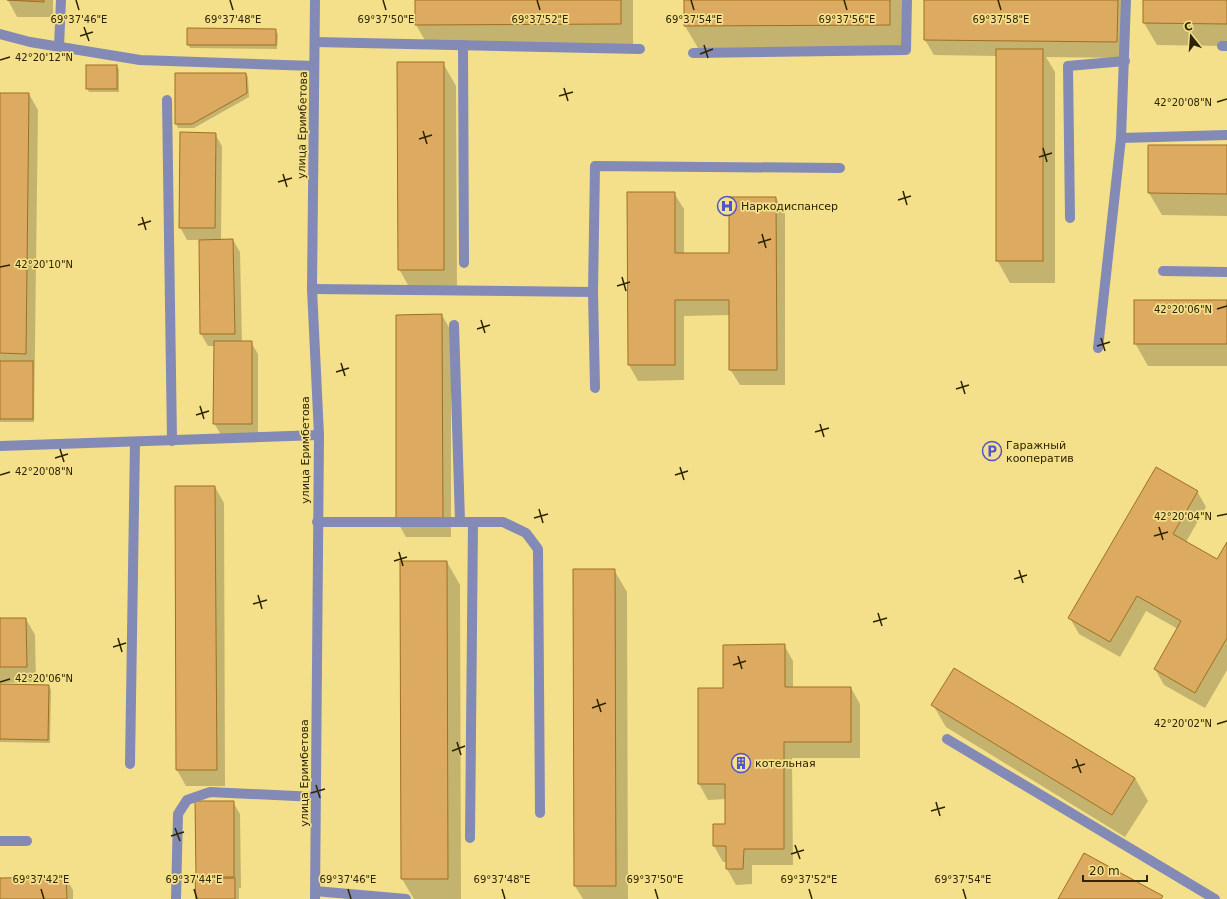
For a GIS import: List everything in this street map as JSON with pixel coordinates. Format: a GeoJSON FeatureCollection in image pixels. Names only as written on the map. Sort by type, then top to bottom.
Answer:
{"type":"FeatureCollection","features":[{"type":"Feature","properties":{"kind":"street"},"geometry":{"type":"LineString","coordinates":[[59,47],[61,0]]}},
{"type":"Feature","properties":{"kind":"street","name":"улица Еримбетова"},"geometry":{"type":"LineString","coordinates":[[315,0],[312,289],[319,435],[317,522],[315,895]]}},
{"type":"Feature","properties":{"kind":"street"},"geometry":{"type":"LineString","coordinates":[[693,53],[906,50],[907,0]]}},
{"type":"Feature","properties":{"kind":"street"},"geometry":{"type":"LineString","coordinates":[[1098,348],[1121,138],[1125,61],[1126,0]]}},
{"type":"Feature","properties":{"kind":"street"},"geometry":{"type":"LineString","coordinates":[[0,34],[30,42],[140,60],[314,66]]}},
{"type":"Feature","properties":{"kind":"street"},"geometry":{"type":"LineString","coordinates":[[315,42],[640,49]]}},
{"type":"Feature","properties":{"kind":"street"},"geometry":{"type":"LineString","coordinates":[[463,45],[464,263]]}},
{"type":"Feature","properties":{"kind":"street"},"geometry":{"type":"LineString","coordinates":[[1070,218],[1068,66],[1125,61]]}},
{"type":"Feature","properties":{"kind":"street"},"geometry":{"type":"LineString","coordinates":[[167,100],[172,441]]}},
{"type":"Feature","properties":{"kind":"street"},"geometry":{"type":"LineString","coordinates":[[1121,138],[1227,135]]}},
{"type":"Feature","properties":{"kind":"street"},"geometry":{"type":"LineString","coordinates":[[595,388],[593,292],[595,166],[840,168]]}},
{"type":"Feature","properties":{"kind":"street"},"geometry":{"type":"LineString","coordinates":[[1163,271],[1227,272]]}},
{"type":"Feature","properties":{"kind":"street"},"geometry":{"type":"LineString","coordinates":[[312,289],[593,292]]}},
{"type":"Feature","properties":{"kind":"street"},"geometry":{"type":"LineString","coordinates":[[454,325],[460,522]]}},
{"type":"Feature","properties":{"kind":"street"},"geometry":{"type":"LineString","coordinates":[[0,446],[319,435]]}},
{"type":"Feature","properties":{"kind":"street"},"geometry":{"type":"LineString","coordinates":[[130,764],[135,442]]}},
{"type":"Feature","properties":{"kind":"street"},"geometry":{"type":"LineString","coordinates":[[317,522],[503,522],[526,533],[538,549],[540,813]]}},
{"type":"Feature","properties":{"kind":"street"},"geometry":{"type":"LineString","coordinates":[[470,838],[473,522]]}},
{"type":"Feature","properties":{"kind":"street"},"geometry":{"type":"LineString","coordinates":[[947,739],[1215,899]]}},
{"type":"Feature","properties":{"kind":"street"},"geometry":{"type":"LineString","coordinates":[[176,899],[178,814],[187,800],[210,792],[316,797]]}},
{"type":"Feature","properties":{"kind":"street"},"geometry":{"type":"LineString","coordinates":[[0,841],[27,841]]}},
{"type":"Feature","properties":{"kind":"street"},"geometry":{"type":"LineString","coordinates":[[315,895],[406,899]]}},
{"type":"Feature","properties":{"kind":"building"},"geometry":{"type":"Polygon","coordinates":[[[7,0],[44,0],[44,2],[7,0]]]}},
{"type":"Feature","properties":{"kind":"building"},"geometry":{"type":"Polygon","coordinates":[[[415,0],[621,0],[621,24],[415,25],[415,0]]]}},
{"type":"Feature","properties":{"kind":"building"},"geometry":{"type":"Polygon","coordinates":[[[684,0],[890,0],[890,25],[684,26],[684,0]]]}},
{"type":"Feature","properties":{"kind":"building"},"geometry":{"type":"Polygon","coordinates":[[[924,0],[1118,0],[1117,42],[924,40],[924,0]]]}},
{"type":"Feature","properties":{"kind":"building"},"geometry":{"type":"Polygon","coordinates":[[[1143,0],[1227,0],[1227,24],[1143,23],[1143,0]]]}},
{"type":"Feature","properties":{"kind":"building"},"geometry":{"type":"Polygon","coordinates":[[[187,28],[276,29],[276,45],[187,45],[187,28]]]}},
{"type":"Feature","properties":{"kind":"building"},"geometry":{"type":"Polygon","coordinates":[[[996,49],[1043,49],[1043,261],[996,261],[996,49]]]}},
{"type":"Feature","properties":{"kind":"building"},"geometry":{"type":"Polygon","coordinates":[[[397,62],[444,62],[444,270],[398,270],[397,62]]]}},
{"type":"Feature","properties":{"kind":"building"},"geometry":{"type":"Polygon","coordinates":[[[86,65],[117,65],[117,89],[86,89],[86,65]]]}},
{"type":"Feature","properties":{"kind":"building"},"geometry":{"type":"Polygon","coordinates":[[[175,73],[246,73],[247,93],[192,124],[175,124],[175,73]]]}},
{"type":"Feature","properties":{"kind":"building"},"geometry":{"type":"Polygon","coordinates":[[[0,93],[29,93],[26,354],[0,353],[0,93]]]}},
{"type":"Feature","properties":{"kind":"building"},"geometry":{"type":"Polygon","coordinates":[[[180,132],[216,133],[215,228],[179,228],[180,132]]]}},
{"type":"Feature","properties":{"kind":"building"},"geometry":{"type":"Polygon","coordinates":[[[1148,145],[1227,145],[1227,194],[1148,193],[1148,145]]]}},
{"type":"Feature","properties":{"kind":"building"},"geometry":{"type":"Polygon","coordinates":[[[627,192],[675,192],[675,253],[729,253],[729,197],[776,197],[777,370],[729,370],[729,300],[675,300],[675,365],[628,365],[627,192]]]}},
{"type":"Feature","properties":{"kind":"building"},"geometry":{"type":"Polygon","coordinates":[[[233,239],[235,334],[200,334],[199,240],[233,239]]]}},
{"type":"Feature","properties":{"kind":"building"},"geometry":{"type":"Polygon","coordinates":[[[1134,300],[1227,300],[1227,344],[1134,344],[1134,300]]]}},
{"type":"Feature","properties":{"kind":"building"},"geometry":{"type":"Polygon","coordinates":[[[442,314],[443,522],[396,522],[396,315],[442,314]]]}},
{"type":"Feature","properties":{"kind":"building"},"geometry":{"type":"Polygon","coordinates":[[[214,341],[252,341],[252,424],[213,424],[214,341]]]}},
{"type":"Feature","properties":{"kind":"building"},"geometry":{"type":"Polygon","coordinates":[[[0,361],[33,361],[33,419],[0,419],[0,361]]]}},
{"type":"Feature","properties":{"kind":"building"},"geometry":{"type":"Polygon","coordinates":[[[1156,467],[1198,491],[1173,534],[1217,559],[1227,542],[1227,638],[1195,693],[1154,669],[1181,621],[1137,596],[1110,642],[1068,618],[1156,467]]]}},
{"type":"Feature","properties":{"kind":"building"},"geometry":{"type":"Polygon","coordinates":[[[175,486],[215,486],[217,770],[176,770],[175,486]]]}},
{"type":"Feature","properties":{"kind":"building"},"geometry":{"type":"Polygon","coordinates":[[[400,561],[447,561],[448,879],[401,879],[400,561]]]}},
{"type":"Feature","properties":{"kind":"building"},"geometry":{"type":"Polygon","coordinates":[[[573,569],[615,569],[616,886],[574,886],[573,569]]]}},
{"type":"Feature","properties":{"kind":"building"},"geometry":{"type":"Polygon","coordinates":[[[0,618],[26,618],[27,667],[0,667],[0,618]]]}},
{"type":"Feature","properties":{"kind":"building","name":"котельная"},"geometry":{"type":"Polygon","coordinates":[[[785,644],[785,687],[851,687],[851,742],[784,742],[784,849],[744,849],[743,869],[726,869],[726,846],[713,846],[713,824],[725,824],[725,784],[698,784],[698,688],[723,688],[723,645],[785,644]]]}},
{"type":"Feature","properties":{"kind":"building"},"geometry":{"type":"Polygon","coordinates":[[[954,668],[1135,778],[1112,815],[931,705],[954,668]]]}},
{"type":"Feature","properties":{"kind":"building"},"geometry":{"type":"Polygon","coordinates":[[[0,684],[49,685],[48,740],[0,739],[0,684]]]}},
{"type":"Feature","properties":{"kind":"building"},"geometry":{"type":"Polygon","coordinates":[[[195,801],[234,801],[234,877],[196,877],[195,801]]]}},
{"type":"Feature","properties":{"kind":"building"},"geometry":{"type":"Polygon","coordinates":[[[1084,853],[1163,896],[1161,899],[1058,899],[1084,853]]]}},
{"type":"Feature","properties":{"kind":"building"},"geometry":{"type":"Polygon","coordinates":[[[66,877],[67,899],[0,899],[0,878],[66,877]]]}},
{"type":"Feature","properties":{"kind":"building"},"geometry":{"type":"Polygon","coordinates":[[[235,878],[235,899],[196,899],[195,879],[235,878]]]}},
{"type":"Feature","properties":{"kind":"place","name":"Наркодиспансер"},"geometry":{"type":"Point","coordinates":[727,206]}},
{"type":"Feature","properties":{"kind":"place","name":"Гаражный кооператив"},"geometry":{"type":"Point","coordinates":[992,451]}},
{"type":"Feature","properties":{"kind":"place","name":"котельная"},"geometry":{"type":"Point","coordinates":[741,763]}}]}
